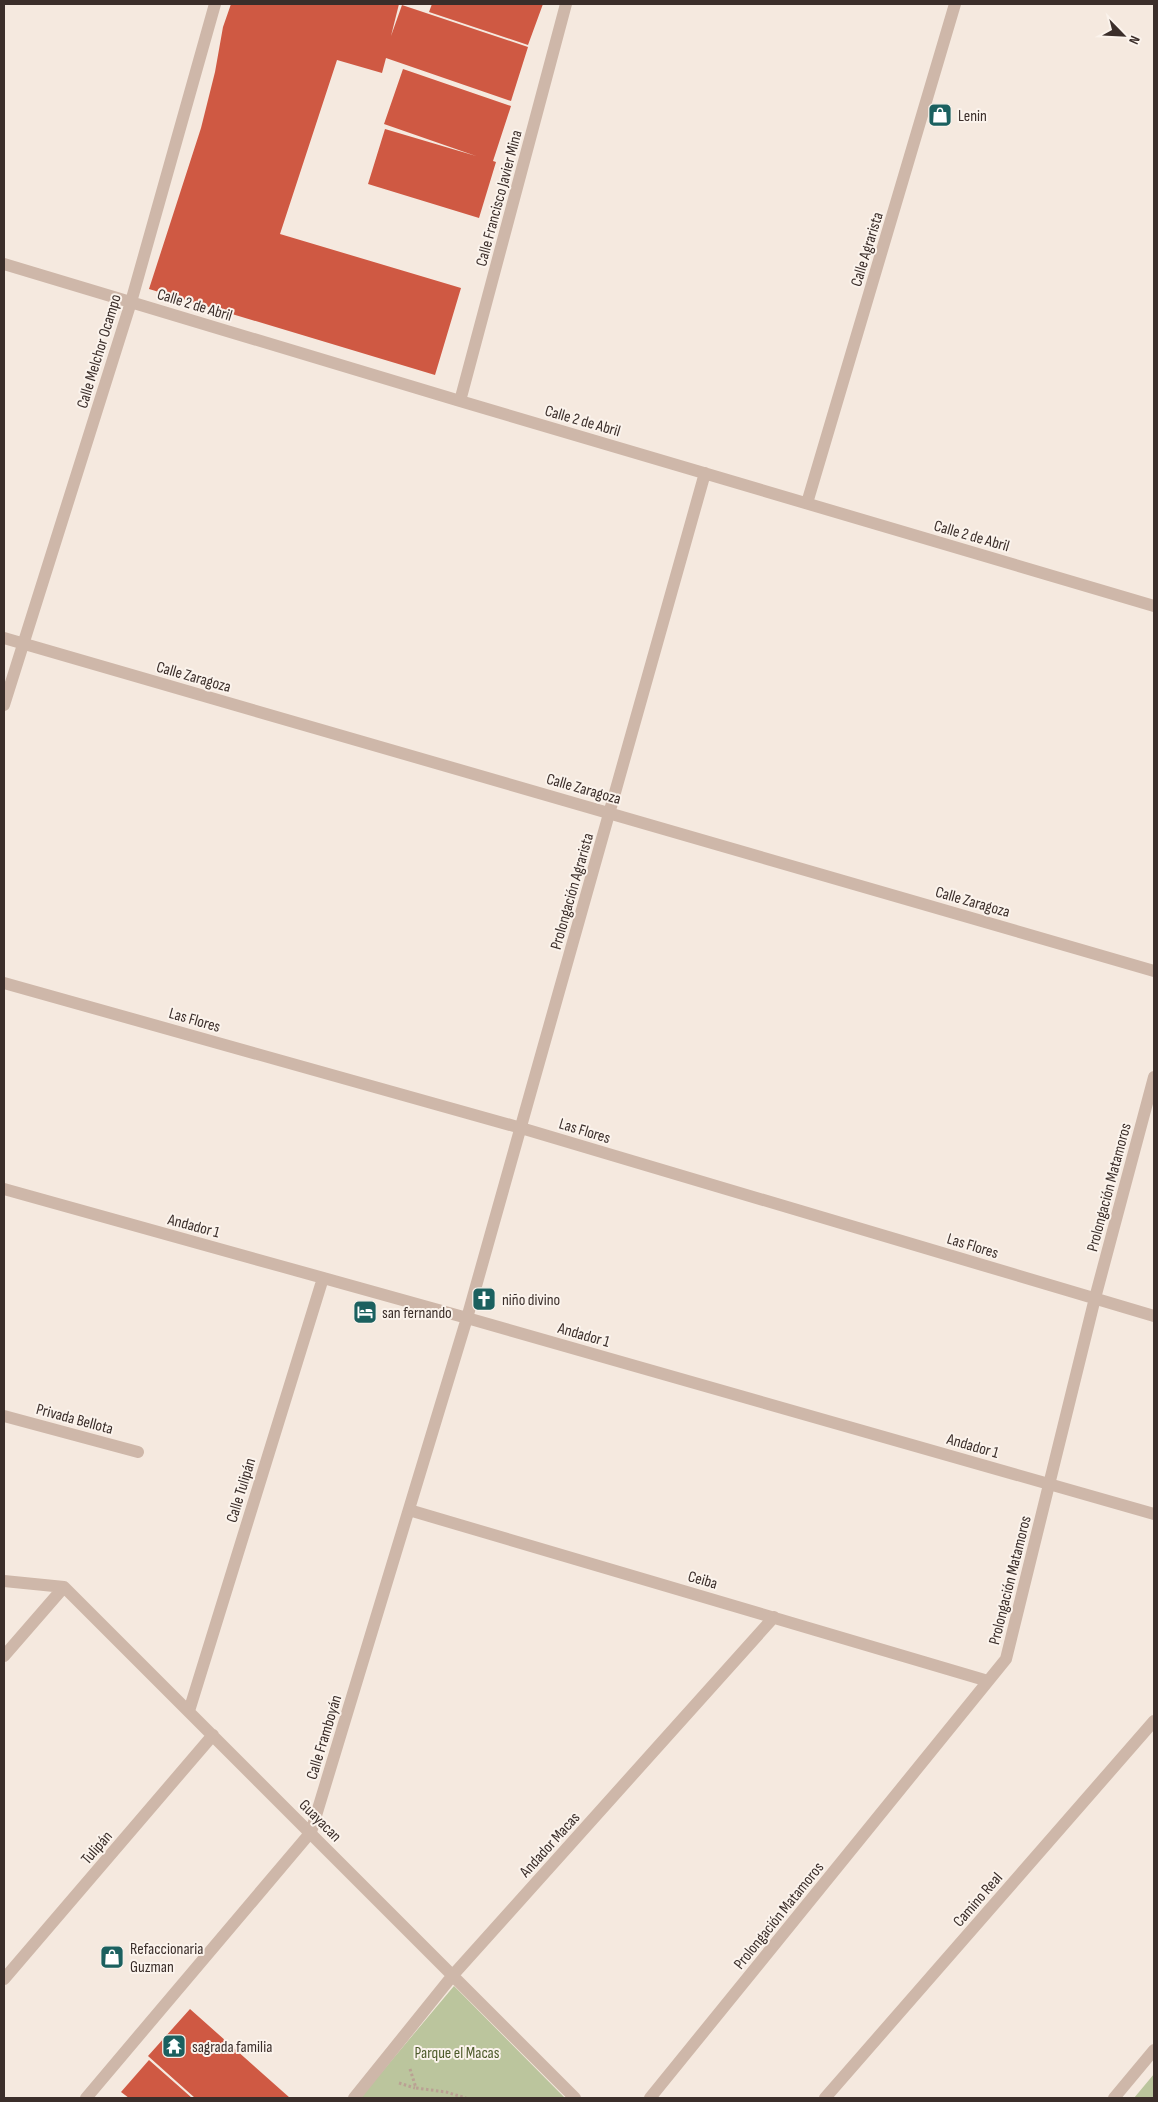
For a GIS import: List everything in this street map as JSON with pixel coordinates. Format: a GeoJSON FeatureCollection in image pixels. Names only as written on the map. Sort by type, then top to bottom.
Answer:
{"type":"FeatureCollection","features":[{"type":"Feature","properties":{"kind":"street","name":"Calle Melchor Ocampo"},"geometry":{"type":"LineString","coordinates":[[4,705],[131,302],[215,4]]}},
{"type":"Feature","properties":{"kind":"street","name":"Calle Francisco Javier Mina"},"geometry":{"type":"LineString","coordinates":[[460,401],[566,4]]}},
{"type":"Feature","properties":{"kind":"street","name":"Calle Agrarista"},"geometry":{"type":"LineString","coordinates":[[807,503],[955,4]]}},
{"type":"Feature","properties":{"kind":"street","name":"Calle 2 de Abril"},"geometry":{"type":"LineString","coordinates":[[4,264],[1152,605]]}},
{"type":"Feature","properties":{"kind":"street","name":"Prolongación Agrarista"},"geometry":{"type":"LineString","coordinates":[[467,1318],[705,473]]}},
{"type":"Feature","properties":{"kind":"street"},"geometry":{"type":"LineString","coordinates":[[1152,605],[1154,592]]}},
{"type":"Feature","properties":{"kind":"street","name":"Calle Zaragoza"},"geometry":{"type":"LineString","coordinates":[[4,638],[1154,971]]}},
{"type":"Feature","properties":{"kind":"street","name":"Las Flores"},"geometry":{"type":"LineString","coordinates":[[4,983],[521,1128],[1154,1316]]}},
{"type":"Feature","properties":{"kind":"street","name":"Prolongación Matamoros"},"geometry":{"type":"LineString","coordinates":[[650,2098],[1006,1658],[1095,1298],[1154,1077]]}},
{"type":"Feature","properties":{"kind":"street","name":"Andador 1"},"geometry":{"type":"LineString","coordinates":[[4,1189],[467,1318],[1154,1514]]}},
{"type":"Feature","properties":{"kind":"street","name":"Calle Tulipán"},"geometry":{"type":"LineString","coordinates":[[189,1711],[323,1278]]}},
{"type":"Feature","properties":{"kind":"street","name":"Calle Framboyán"},"geometry":{"type":"LineString","coordinates":[[86,2098],[310,1832],[467,1318]]}},
{"type":"Feature","properties":{"kind":"street","name":"Privada Bellota"},"geometry":{"type":"LineString","coordinates":[[4,1416],[138,1452]]}},
{"type":"Feature","properties":{"kind":"street","name":"Ceiba"},"geometry":{"type":"LineString","coordinates":[[409,1510],[988,1681]]}},
{"type":"Feature","properties":{"kind":"street"},"geometry":{"type":"LineString","coordinates":[[4,1581],[64,1587]]}},
{"type":"Feature","properties":{"kind":"street"},"geometry":{"type":"LineString","coordinates":[[4,1656],[64,1587]]}},
{"type":"Feature","properties":{"kind":"street","name":"Guayacan"},"geometry":{"type":"LineString","coordinates":[[64,1587],[575,2098]]}},
{"type":"Feature","properties":{"kind":"street","name":"Andador Macas"},"geometry":{"type":"LineString","coordinates":[[354,2098],[453,1975],[774,1617]]}},
{"type":"Feature","properties":{"kind":"street","name":"Camino Real"},"geometry":{"type":"LineString","coordinates":[[825,2098],[1154,1721]]}},
{"type":"Feature","properties":{"kind":"street","name":"Tulipán"},"geometry":{"type":"LineString","coordinates":[[4,1980],[213,1735]]}},
{"type":"Feature","properties":{"kind":"street"},"geometry":{"type":"LineString","coordinates":[[1114,2098],[1154,2050]]}},
{"type":"Feature","properties":{"kind":"path"},"geometry":{"type":"LineString","coordinates":[[409,2064],[416,2088],[446,2092],[466,2098]]}},
{"type":"Feature","properties":{"kind":"green space","name":"Parque el Macas"},"geometry":{"type":"Polygon","coordinates":[[[454,1986],[565,2098],[360,2098],[454,1986]]]}},
{"type":"Feature","properties":{"kind":"green space"},"geometry":{"type":"Polygon","coordinates":[[[1154,2074],[1154,2098],[1134,2098],[1154,2074]]]}},
{"type":"Feature","properties":{"kind":"building"},"geometry":{"type":"Polygon","coordinates":[[[231,4],[399,4],[391,36],[402,5],[528,47],[511,101],[386,58],[382,73],[337,60],[280,234],[461,288],[435,375],[149,289],[201,128],[215,72],[223,27],[231,4]]]}},
{"type":"Feature","properties":{"kind":"building"},"geometry":{"type":"Polygon","coordinates":[[[432,4],[543,4],[528,45],[429,12],[432,4]]]}},
{"type":"Feature","properties":{"kind":"building"},"geometry":{"type":"Polygon","coordinates":[[[403,69],[511,106],[493,161],[496,162],[479,218],[368,184],[385,129],[476,156],[384,124],[403,69]]]}},
{"type":"Feature","properties":{"kind":"building"},"geometry":{"type":"Polygon","coordinates":[[[190,2009],[290,2098],[195,2098],[148,2056],[190,2009]]]}},
{"type":"Feature","properties":{"kind":"building"},"geometry":{"type":"Polygon","coordinates":[[[149,2060],[192,2098],[129,2098],[121,2092],[149,2060]]]}},
{"type":"Feature","properties":{"kind":"place","name":"Lenin"},"geometry":{"type":"Point","coordinates":[940,115]}},
{"type":"Feature","properties":{"kind":"place","name":"niño divino"},"geometry":{"type":"Point","coordinates":[484,1299]}},
{"type":"Feature","properties":{"kind":"place","name":"san fernando"},"geometry":{"type":"Point","coordinates":[365,1312]}},
{"type":"Feature","properties":{"kind":"place","name":"Refaccionaria Guzman"},"geometry":{"type":"Point","coordinates":[112,1957]}},
{"type":"Feature","properties":{"kind":"place","name":"sagrada familia"},"geometry":{"type":"Point","coordinates":[174,2046]}}]}
